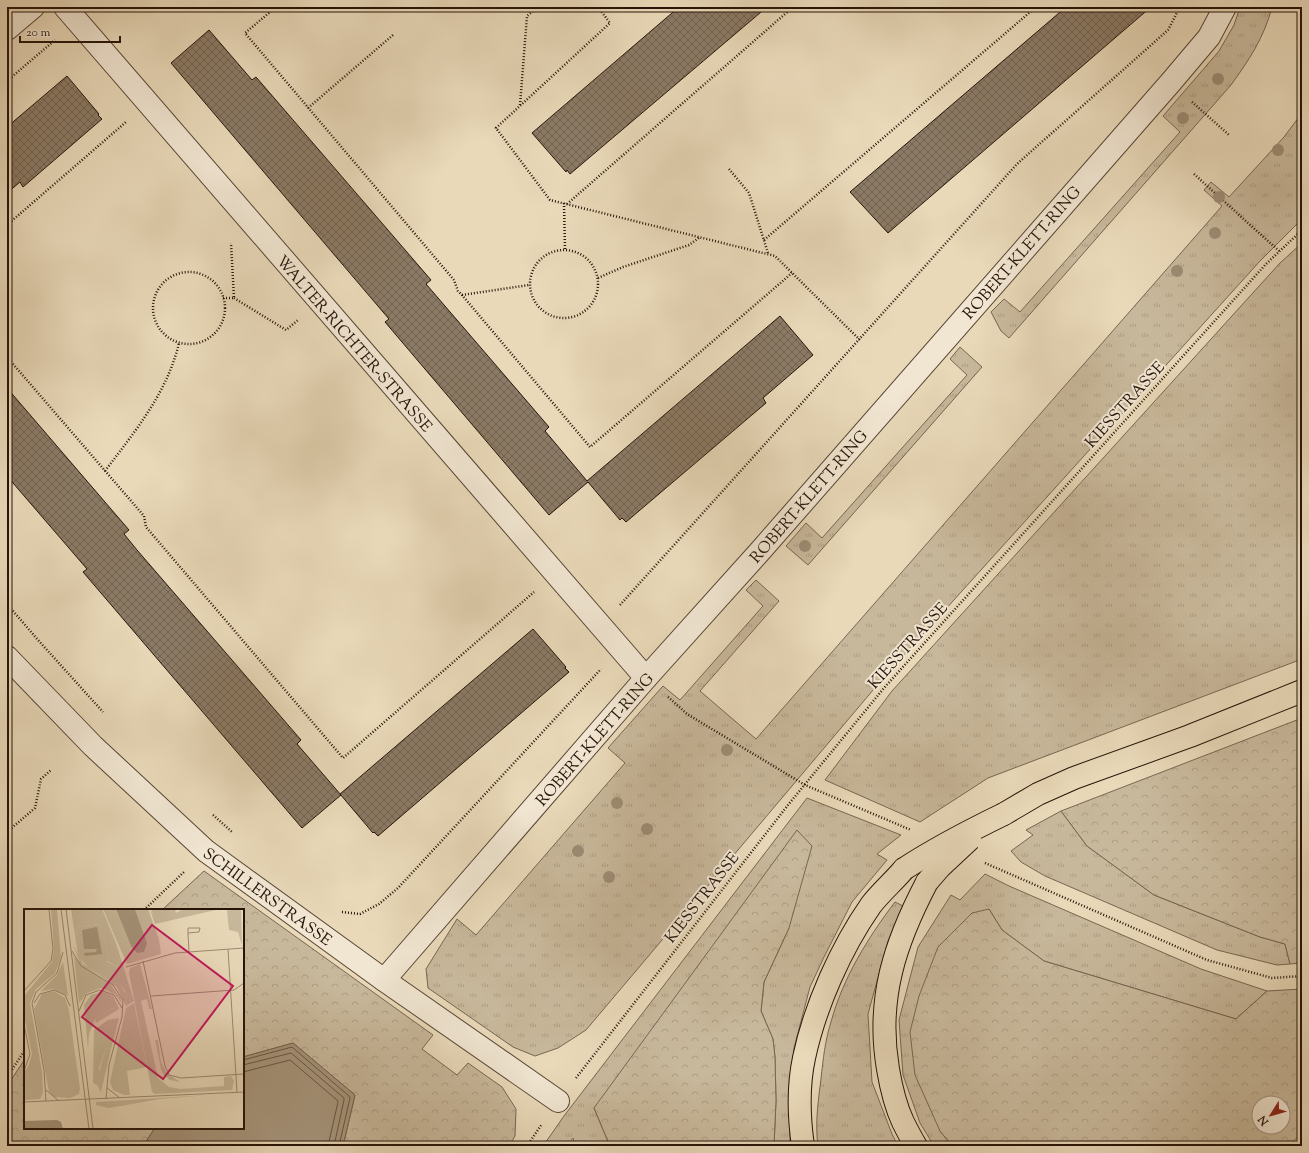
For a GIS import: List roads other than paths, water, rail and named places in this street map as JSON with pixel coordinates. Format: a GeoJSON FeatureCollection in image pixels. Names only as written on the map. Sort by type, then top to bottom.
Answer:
{"type":"FeatureCollection","features":[{"type":"Feature","properties":{"kind":"highway"},"geometry":{"type":"LineString","coordinates":[[803,1146],[800,1092],[804,1058],[824,991],[842,955],[868,910],[904,869],[926,854],[956,837],[1004,814],[1038,794],[1074,778],[1190,736],[1302,691]]}},
{"type":"Feature","properties":{"kind":"highway"},"geometry":{"type":"LineString","coordinates":[[916,1146],[902,1121],[892,1089],[885,1052],[884,1020],[888,983],[898,946],[912,911],[927,882],[940,867],[965,844],[1004,814]]}},
{"type":"Feature","properties":{"kind":"street"},"geometry":{"type":"LineString","coordinates":[[7,29],[33,7]]}},
{"type":"Feature","properties":{"kind":"street","name":"ROBERT-KLETT-RING"},"geometry":{"type":"LineString","coordinates":[[384,980],[646,678],[762,549],[1171,82],[1209,37],[1225,7]]}},
{"type":"Feature","properties":{"kind":"street","name":"WALTER-RICHTER-STRASSE"},"geometry":{"type":"LineString","coordinates":[[71,14],[646,678]]}},
{"type":"Feature","properties":{"kind":"street","name":"SCHILLERSTRASSE"},"geometry":{"type":"LineString","coordinates":[[7,657],[93,746],[206,851],[384,980],[558,1100]]}},
{"type":"Feature","properties":{"kind":"water"},"geometry":{"type":"Polygon","coordinates":[[[293,1043],[355,1095],[343,1146],[143,1146],[154,1129],[244,1129],[244,1057],[293,1043]]]}}]}
